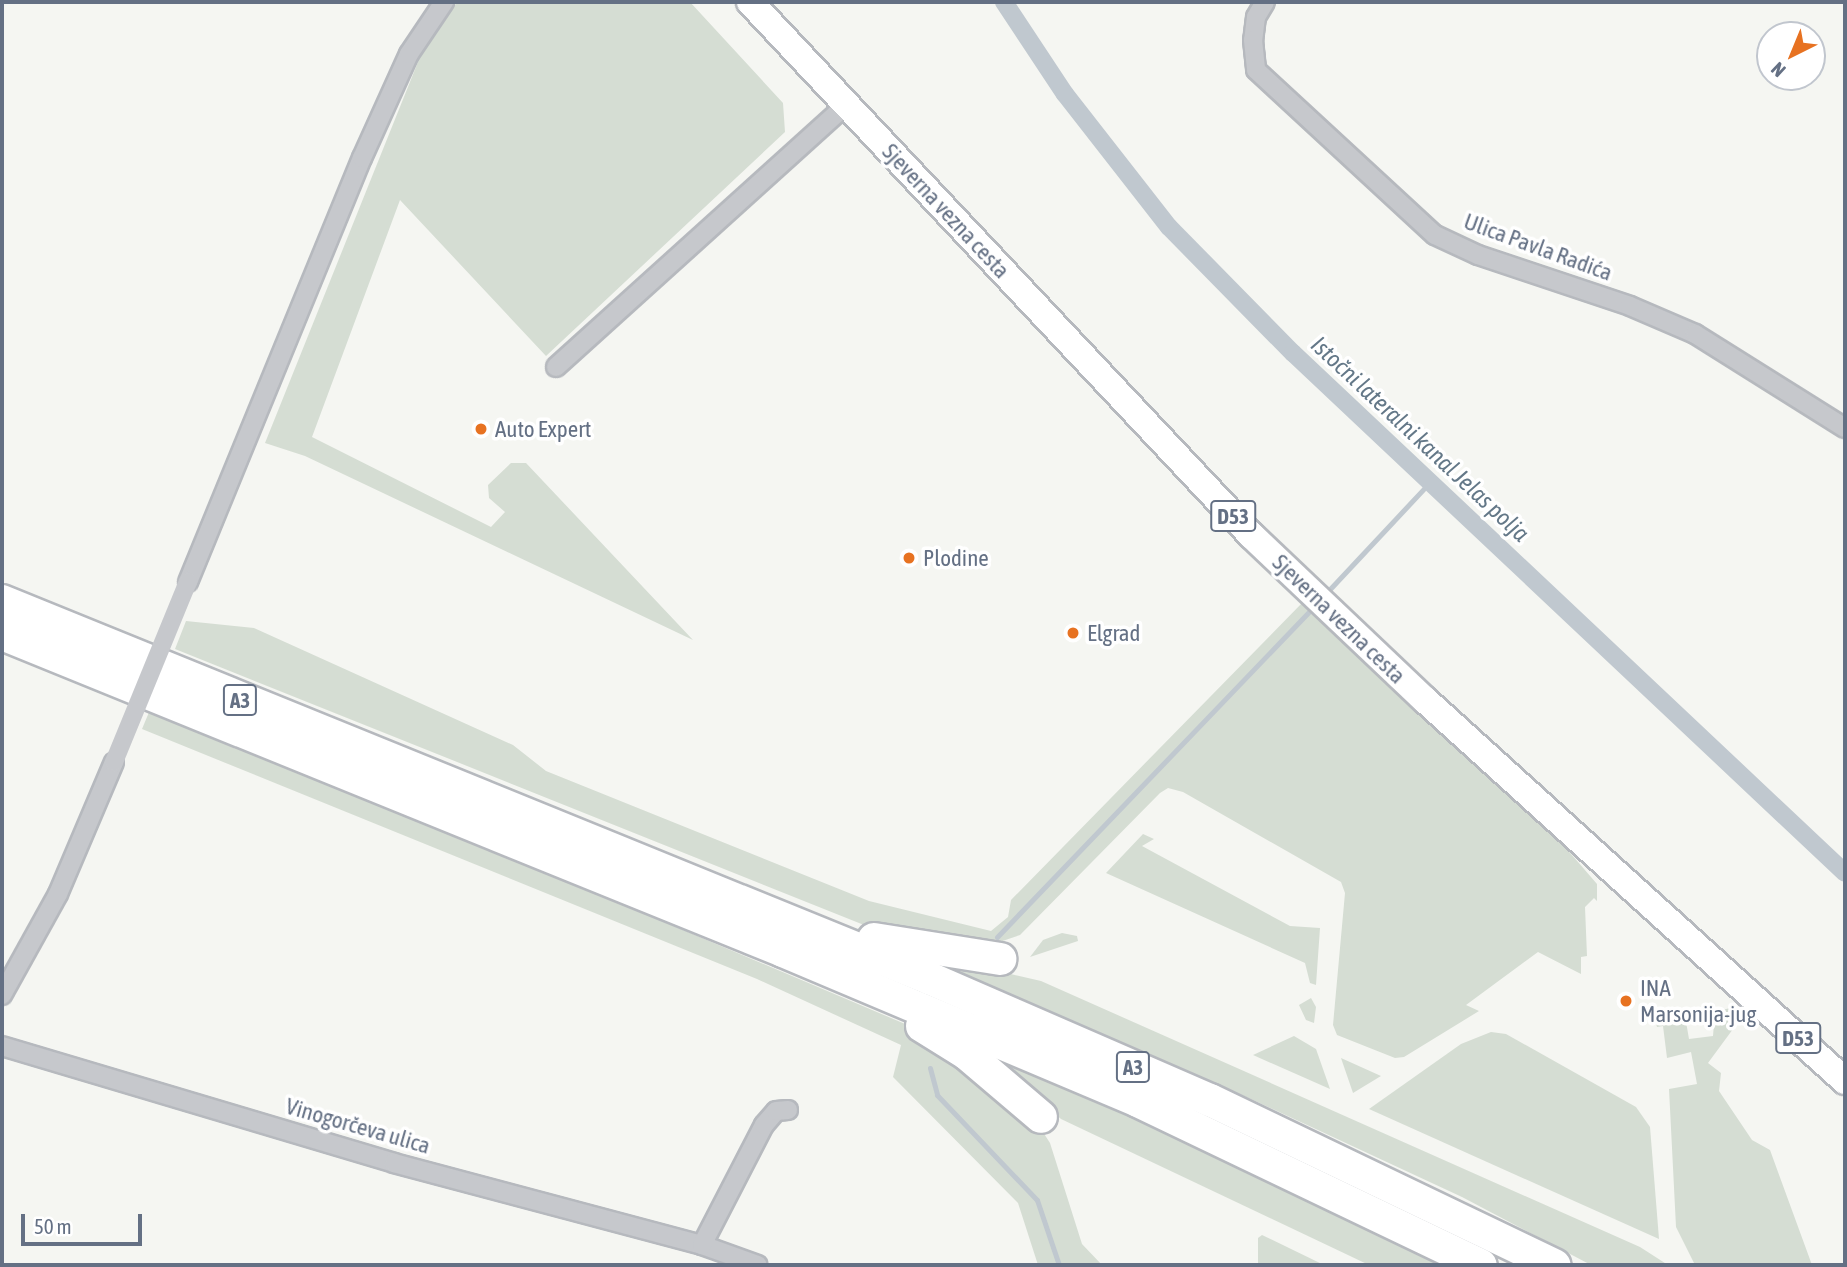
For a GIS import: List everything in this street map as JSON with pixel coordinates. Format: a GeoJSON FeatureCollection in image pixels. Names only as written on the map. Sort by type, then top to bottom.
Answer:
{"type":"FeatureCollection","features":[{"type":"Feature","properties":{"kind":"highway","name":"A3"},"geometry":{"type":"LineString","coordinates":[[2,601],[705,886],[1210,1100],[1554,1265]]}},
{"type":"Feature","properties":{"kind":"highway","name":"A3"},"geometry":{"type":"LineString","coordinates":[[2,634],[783,951],[1138,1101],[1481,1265]]}},
{"type":"Feature","properties":{"kind":"highway"},"geometry":{"type":"LineString","coordinates":[[705,886],[752,891],[880,942],[1000,959]]}},
{"type":"Feature","properties":{"kind":"highway"},"geometry":{"type":"LineString","coordinates":[[783,951],[831,985],[953,1045],[1041,1117]]}},
{"type":"Feature","properties":{"kind":"main road","name":"Sjeverna vezna cesta"},"geometry":{"type":"LineString","coordinates":[[750,2],[848,103],[1159,440],[1335,618],[1845,1082]]}},
{"type":"Feature","properties":{"kind":"street"},"geometry":{"type":"LineString","coordinates":[[2,995],[58,894],[362,158],[409,54],[444,2]]}},
{"type":"Feature","properties":{"kind":"street","name":"Ulica Pavla Radića"},"geometry":{"type":"LineString","coordinates":[[1261,9],[1256,70],[1435,235],[1478,255],[1630,306],[1695,334],[1845,428]]}},
{"type":"Feature","properties":{"kind":"street"},"geometry":{"type":"LineString","coordinates":[[556,367],[848,103]]}},
{"type":"Feature","properties":{"kind":"street","name":"Vinogorčeva ulica"},"geometry":{"type":"LineString","coordinates":[[2,1046],[394,1163],[702,1245],[758,1265]]}},
{"type":"Feature","properties":{"kind":"street"},"geometry":{"type":"LineString","coordinates":[[702,1245],[764,1125],[776,1111],[788,1110]]}},
{"type":"Feature","properties":{"kind":"shaded area"},"geometry":{"type":"Polygon","coordinates":[[[457,2],[690,2],[783,103],[785,132],[546,356],[400,200],[312,437],[491,527],[505,512],[489,498],[488,485],[511,463],[526,463],[693,640],[305,456],[265,443],[422,52],[457,2]]]}},
{"type":"Feature","properties":{"kind":"shaded area"},"geometry":{"type":"Polygon","coordinates":[[[1303,602],[1559,840],[1597,884],[1597,901],[1594,898],[1585,907],[1587,956],[1581,957],[1581,974],[1538,952],[1466,1005],[1479,1011],[1404,1057],[1395,1058],[1337,1035],[1333,1025],[1345,893],[1341,882],[1183,792],[1168,788],[1160,793],[1020,935],[985,947],[869,927],[175,649],[186,621],[254,628],[513,745],[546,771],[869,901],[991,931],[1008,917],[1011,900],[1303,602]]]}},
{"type":"Feature","properties":{"kind":"shaded area"},"geometry":{"type":"Polygon","coordinates":[[[152,705],[917,1029],[1041,1129],[1050,1143],[1082,1244],[1102,1265],[1038,1265],[1018,1203],[893,1077],[901,1045],[757,979],[142,729],[152,705]]]}},
{"type":"Feature","properties":{"kind":"shaded area"},"geometry":{"type":"Polygon","coordinates":[[[1143,834],[1154,839],[1142,846],[1290,926],[1320,928],[1316,985],[1310,983],[1305,963],[1106,873],[1143,834]]]}},
{"type":"Feature","properties":{"kind":"shaded area"},"geometry":{"type":"Polygon","coordinates":[[[1062,933],[1077,936],[1078,941],[1030,957],[1043,940],[1062,933]]]}},
{"type":"Feature","properties":{"kind":"shaded area"},"geometry":{"type":"Polygon","coordinates":[[[942,958],[1041,981],[1640,1247],[1668,1265],[1591,1265],[1462,1197],[1251,1099],[941,968],[942,958]]]}},
{"type":"Feature","properties":{"kind":"shaded area"},"geometry":{"type":"Polygon","coordinates":[[[1311,998],[1316,1007],[1314,1023],[1306,1020],[1299,1005],[1311,998]]]}},
{"type":"Feature","properties":{"kind":"shaded area"},"geometry":{"type":"Polygon","coordinates":[[[1730,1008],[1747,1010],[1708,1063],[1721,1073],[1719,1091],[1752,1140],[1770,1150],[1812,1265],[1695,1265],[1676,1227],[1669,1089],[1697,1084],[1691,1052],[1667,1058],[1663,1026],[1657,1027],[1654,1016],[1676,1009],[1685,1016],[1689,1039],[1713,1036],[1715,1012],[1730,1008]]]}},
{"type":"Feature","properties":{"kind":"shaded area"},"geometry":{"type":"Polygon","coordinates":[[[1491,1032],[1506,1034],[1636,1107],[1650,1127],[1659,1239],[1369,1109],[1461,1044],[1491,1032]]]}},
{"type":"Feature","properties":{"kind":"shaded area"},"geometry":{"type":"Polygon","coordinates":[[[1294,1036],[1316,1049],[1330,1089],[1253,1055],[1294,1036]]]}},
{"type":"Feature","properties":{"kind":"shaded area"},"geometry":{"type":"Polygon","coordinates":[[[988,1053],[1351,1215],[1453,1265],[1369,1265],[1061,1119],[988,1053]]]}},
{"type":"Feature","properties":{"kind":"shaded area"},"geometry":{"type":"Polygon","coordinates":[[[1341,1058],[1381,1076],[1353,1093],[1341,1058]]]}},
{"type":"Feature","properties":{"kind":"shaded area"},"geometry":{"type":"Polygon","coordinates":[[[1262,1235],[1324,1265],[1258,1265],[1258,1238],[1262,1235]]]}},
{"type":"Feature","properties":{"kind":"waterway","name":"Istočni lateralni kanal Jelas polja"},"geometry":{"type":"LineString","coordinates":[[1004,2],[1065,94],[1169,227],[1293,353],[1845,873]]}},
{"type":"Feature","properties":{"kind":"waterway"},"geometry":{"type":"LineString","coordinates":[[1329,590],[1429,483]]}},
{"type":"Feature","properties":{"kind":"waterway"},"geometry":{"type":"LineString","coordinates":[[997,937],[1309,612]]}},
{"type":"Feature","properties":{"kind":"waterway"},"geometry":{"type":"LineString","coordinates":[[930,1068],[937,1095],[1037,1200],[1059,1265]]}},
{"type":"Feature","properties":{"kind":"place","name":"Auto Expert"},"geometry":{"type":"Point","coordinates":[481,429]}},
{"type":"Feature","properties":{"kind":"place","name":"Plodine"},"geometry":{"type":"Point","coordinates":[909,558]}},
{"type":"Feature","properties":{"kind":"place","name":"Elgrad"},"geometry":{"type":"Point","coordinates":[1073,633]}},
{"type":"Feature","properties":{"kind":"place","name":"INA Marsonija-jug"},"geometry":{"type":"Point","coordinates":[1626,1001]}}]}
